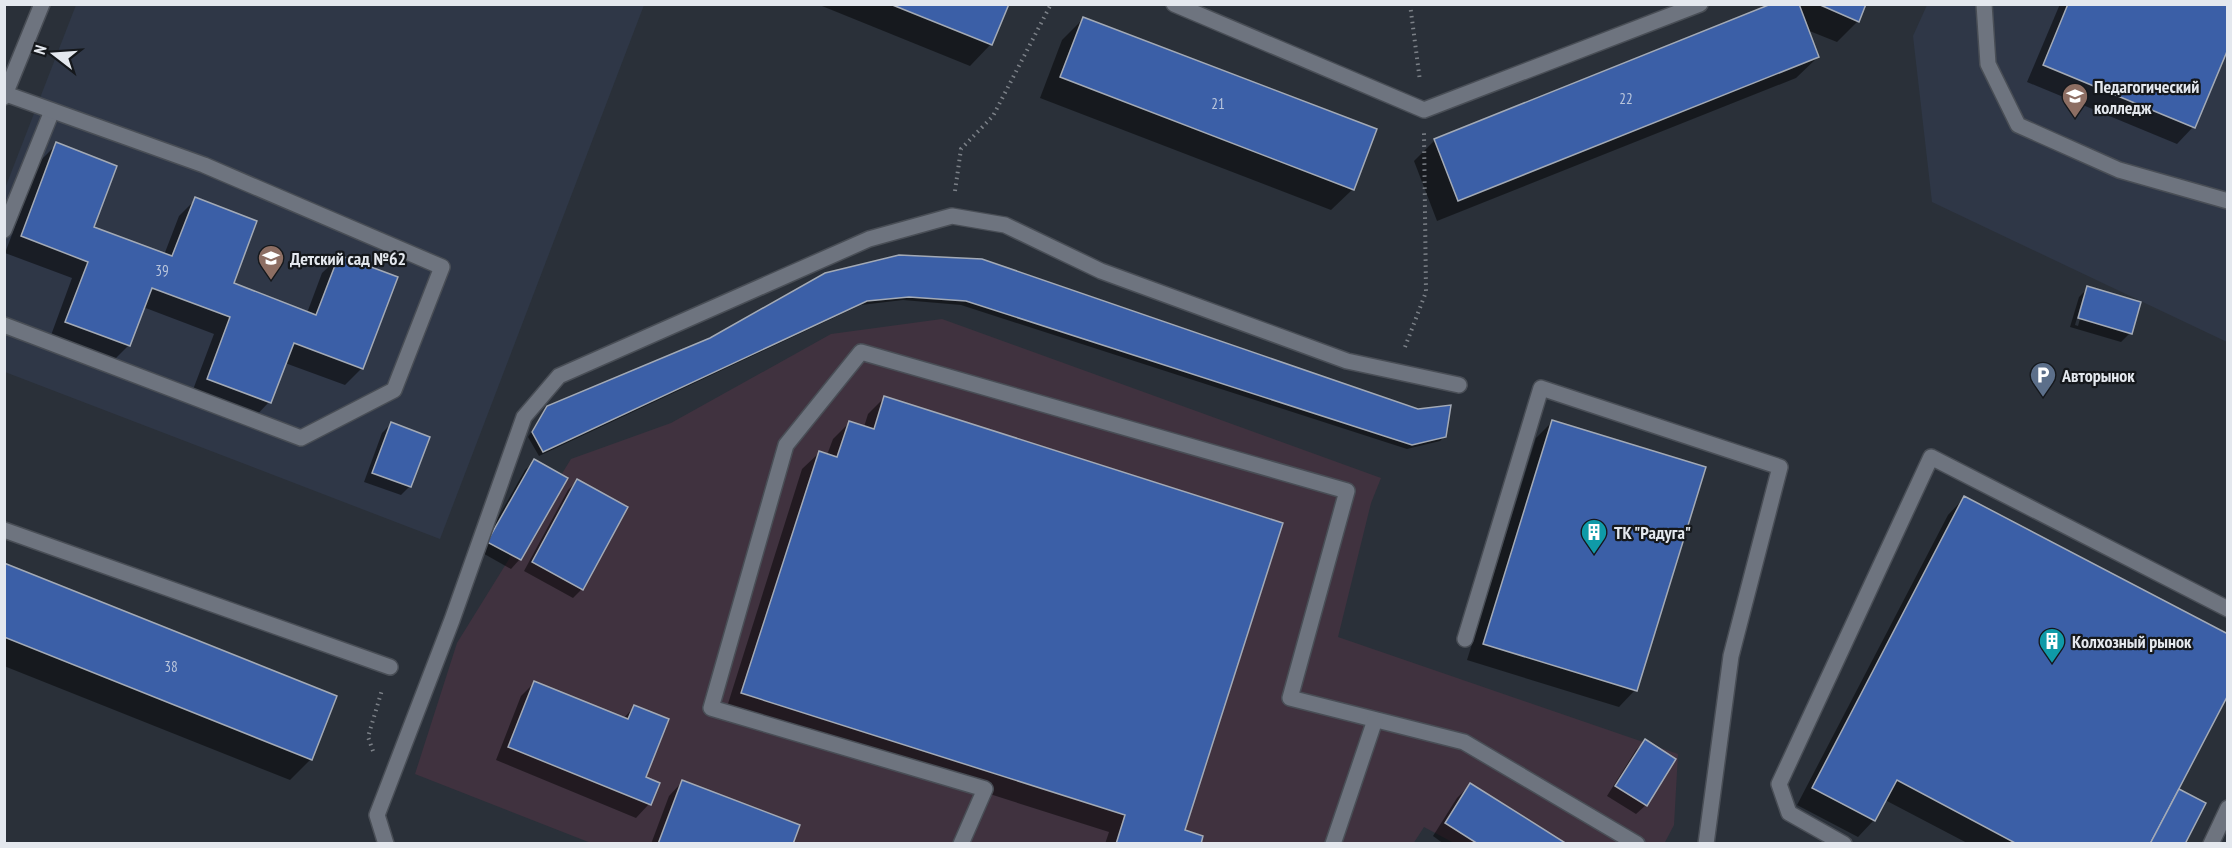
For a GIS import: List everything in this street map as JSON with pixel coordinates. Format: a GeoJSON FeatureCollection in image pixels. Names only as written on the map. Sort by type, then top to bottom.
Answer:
{"type":"FeatureCollection","features":[{"type":"Feature","properties":{"kind":"lane"},"geometry":{"type":"LineString","coordinates":[[4,325],[302,438],[394,390],[442,267],[204,165],[5,96],[42,4]]}},
{"type":"Feature","properties":{"kind":"lane"},"geometry":{"type":"LineString","coordinates":[[1174,4],[1424,110],[1700,4]]}},
{"type":"Feature","properties":{"kind":"lane"},"geometry":{"type":"LineString","coordinates":[[1984,4],[1988,64],[2018,125],[2119,170],[2228,201]]}},
{"type":"Feature","properties":{"kind":"lane"},"geometry":{"type":"LineString","coordinates":[[4,230],[51,111]]}},
{"type":"Feature","properties":{"kind":"lane"},"geometry":{"type":"LineString","coordinates":[[386,843],[377,815],[452,620],[524,417],[559,376],[868,239],[952,216],[1005,225],[1101,271],[1347,361],[1459,385]]}},
{"type":"Feature","properties":{"kind":"lane"},"geometry":{"type":"LineString","coordinates":[[961,843],[985,789],[711,708],[786,445],[861,352],[1347,491],[1290,699],[1464,742],[1637,843]]}},
{"type":"Feature","properties":{"kind":"lane"},"geometry":{"type":"LineString","coordinates":[[1465,639],[1541,388],[1780,467],[1731,656],[1706,843]]}},
{"type":"Feature","properties":{"kind":"lane"},"geometry":{"type":"LineString","coordinates":[[1844,843],[1789,813],[1779,784],[1932,457],[2228,609]]}},
{"type":"Feature","properties":{"kind":"lane"},"geometry":{"type":"LineString","coordinates":[[4,530],[390,667]]}},
{"type":"Feature","properties":{"kind":"lane"},"geometry":{"type":"LineString","coordinates":[[1333,843],[1375,720]]}},
{"type":"Feature","properties":{"kind":"lane"},"geometry":{"type":"LineString","coordinates":[[2211,843],[2228,808]]}},
{"type":"Feature","properties":{"kind":"path"},"geometry":{"type":"LineString","coordinates":[[952,216],[961,149],[993,116],[1051,4]]}},
{"type":"Feature","properties":{"kind":"path"},"geometry":{"type":"LineString","coordinates":[[1396,372],[1426,292],[1424,110],[1410,4]]}},
{"type":"Feature","properties":{"kind":"path"},"geometry":{"type":"LineString","coordinates":[[388,787],[368,737],[390,667]]}},
{"type":"Feature","properties":{"kind":"shaded area","name":"Детский сад №62"},"geometry":{"type":"Polygon","coordinates":[[[76,5],[644,5],[440,539],[5,372],[4,191],[76,5]]]}},
{"type":"Feature","properties":{"kind":"shaded area","name":"Педагогический колледж"},"geometry":{"type":"Polygon","coordinates":[[[1927,5],[2227,5],[2227,342],[1932,202],[1913,36],[1927,5]]]}},
{"type":"Feature","properties":{"kind":"shaded area"},"geometry":{"type":"Polygon","coordinates":[[[942,319],[1381,478],[1371,503],[1338,637],[1678,754],[1674,825],[1664,844],[1454,843],[1424,827],[1413,844],[591,843],[415,774],[457,643],[571,459],[671,423],[831,334],[942,319]]]}},
{"type":"Feature","properties":{"kind":"building"},"geometry":{"type":"Polygon","coordinates":[[[890,4],[1009,4],[992,45],[890,4]]]}},
{"type":"Feature","properties":{"kind":"building"},"geometry":{"type":"Polygon","coordinates":[[[1771,4],[1799,4],[1819,57],[1458,201],[1434,139],[1771,4]]]}},
{"type":"Feature","properties":{"kind":"building"},"geometry":{"type":"Polygon","coordinates":[[[1818,4],[1866,4],[1859,22],[1818,4]]]}},
{"type":"Feature","properties":{"kind":"building"},"geometry":{"type":"Polygon","coordinates":[[[2068,4],[2228,4],[2228,49],[2195,128],[2043,65],[2068,4]]]}},
{"type":"Feature","properties":{"kind":"building"},"geometry":{"type":"Polygon","coordinates":[[[1083,17],[1377,129],[1354,190],[1060,77],[1083,17]]]}},
{"type":"Feature","properties":{"kind":"building","name":"Детский сад №62"},"geometry":{"type":"Polygon","coordinates":[[[56,142],[117,166],[94,227],[172,256],[195,197],[257,221],[234,283],[316,315],[339,255],[398,277],[363,369],[294,343],[271,403],[207,379],[230,317],[152,288],[130,346],[65,322],[88,262],[21,236],[56,142]]]}},
{"type":"Feature","properties":{"kind":"building"},"geometry":{"type":"Polygon","coordinates":[[[899,255],[982,259],[1418,409],[1451,405],[1446,437],[1412,445],[966,301],[909,297],[867,301],[543,452],[532,432],[547,406],[710,338],[825,273],[899,255]]]}},
{"type":"Feature","properties":{"kind":"building"},"geometry":{"type":"Polygon","coordinates":[[[2087,286],[2141,302],[2132,334],[2078,318],[2087,286]]]}},
{"type":"Feature","properties":{"kind":"building"},"geometry":{"type":"Polygon","coordinates":[[[884,396],[1283,523],[1185,830],[1203,836],[1201,844],[1116,844],[1125,815],[741,693],[819,451],[837,457],[849,421],[874,429],[884,396]]]}},
{"type":"Feature","properties":{"kind":"building","name":"ТК \"Радуга\""},"geometry":{"type":"Polygon","coordinates":[[[1552,420],[1706,467],[1637,691],[1483,644],[1552,420]]]}},
{"type":"Feature","properties":{"kind":"building"},"geometry":{"type":"Polygon","coordinates":[[[391,422],[430,437],[411,487],[372,473],[391,422]]]}},
{"type":"Feature","properties":{"kind":"building"},"geometry":{"type":"Polygon","coordinates":[[[534,459],[568,478],[521,560],[487,542],[534,459]]]}},
{"type":"Feature","properties":{"kind":"building"},"geometry":{"type":"Polygon","coordinates":[[[577,479],[628,507],[583,590],[532,562],[577,479]]]}},
{"type":"Feature","properties":{"kind":"building","name":"Колхозный рынок"},"geometry":{"type":"Polygon","coordinates":[[[1964,496],[2228,634],[2228,695],[2150,844],[2017,844],[1897,780],[1875,821],[1812,788],[1964,496]]]}},
{"type":"Feature","properties":{"kind":"building"},"geometry":{"type":"Polygon","coordinates":[[[4,563],[337,696],[312,760],[4,637],[4,563]]]}},
{"type":"Feature","properties":{"kind":"building"},"geometry":{"type":"Polygon","coordinates":[[[534,681],[628,719],[634,705],[669,719],[646,777],[660,783],[651,805],[508,747],[534,681]]]}},
{"type":"Feature","properties":{"kind":"building"},"geometry":{"type":"Polygon","coordinates":[[[1645,739],[1676,759],[1647,806],[1615,786],[1645,739]]]}},
{"type":"Feature","properties":{"kind":"building"},"geometry":{"type":"Polygon","coordinates":[[[682,780],[800,825],[793,844],[658,844],[682,780]]]}},
{"type":"Feature","properties":{"kind":"building"},"geometry":{"type":"Polygon","coordinates":[[[1470,783],[1567,844],[1478,844],[1445,823],[1470,783]]]}},
{"type":"Feature","properties":{"kind":"building"},"geometry":{"type":"Polygon","coordinates":[[[2179,789],[2206,803],[2185,844],[2150,844],[2179,789]]]}},
{"type":"Feature","properties":{"kind":"place","name":"Педагогический колледж"},"geometry":{"type":"Point","coordinates":[2075,119]}},
{"type":"Feature","properties":{"kind":"place","name":"Детский сад №62"},"geometry":{"type":"Point","coordinates":[271,281]}},
{"type":"Feature","properties":{"kind":"place","name":"Авторынок"},"geometry":{"type":"Point","coordinates":[2043,398]}},
{"type":"Feature","properties":{"kind":"place","name":"ТК \"Радуга\""},"geometry":{"type":"Point","coordinates":[1594,555]}},
{"type":"Feature","properties":{"kind":"place","name":"Колхозный рынок"},"geometry":{"type":"Point","coordinates":[2052,664]}}]}
